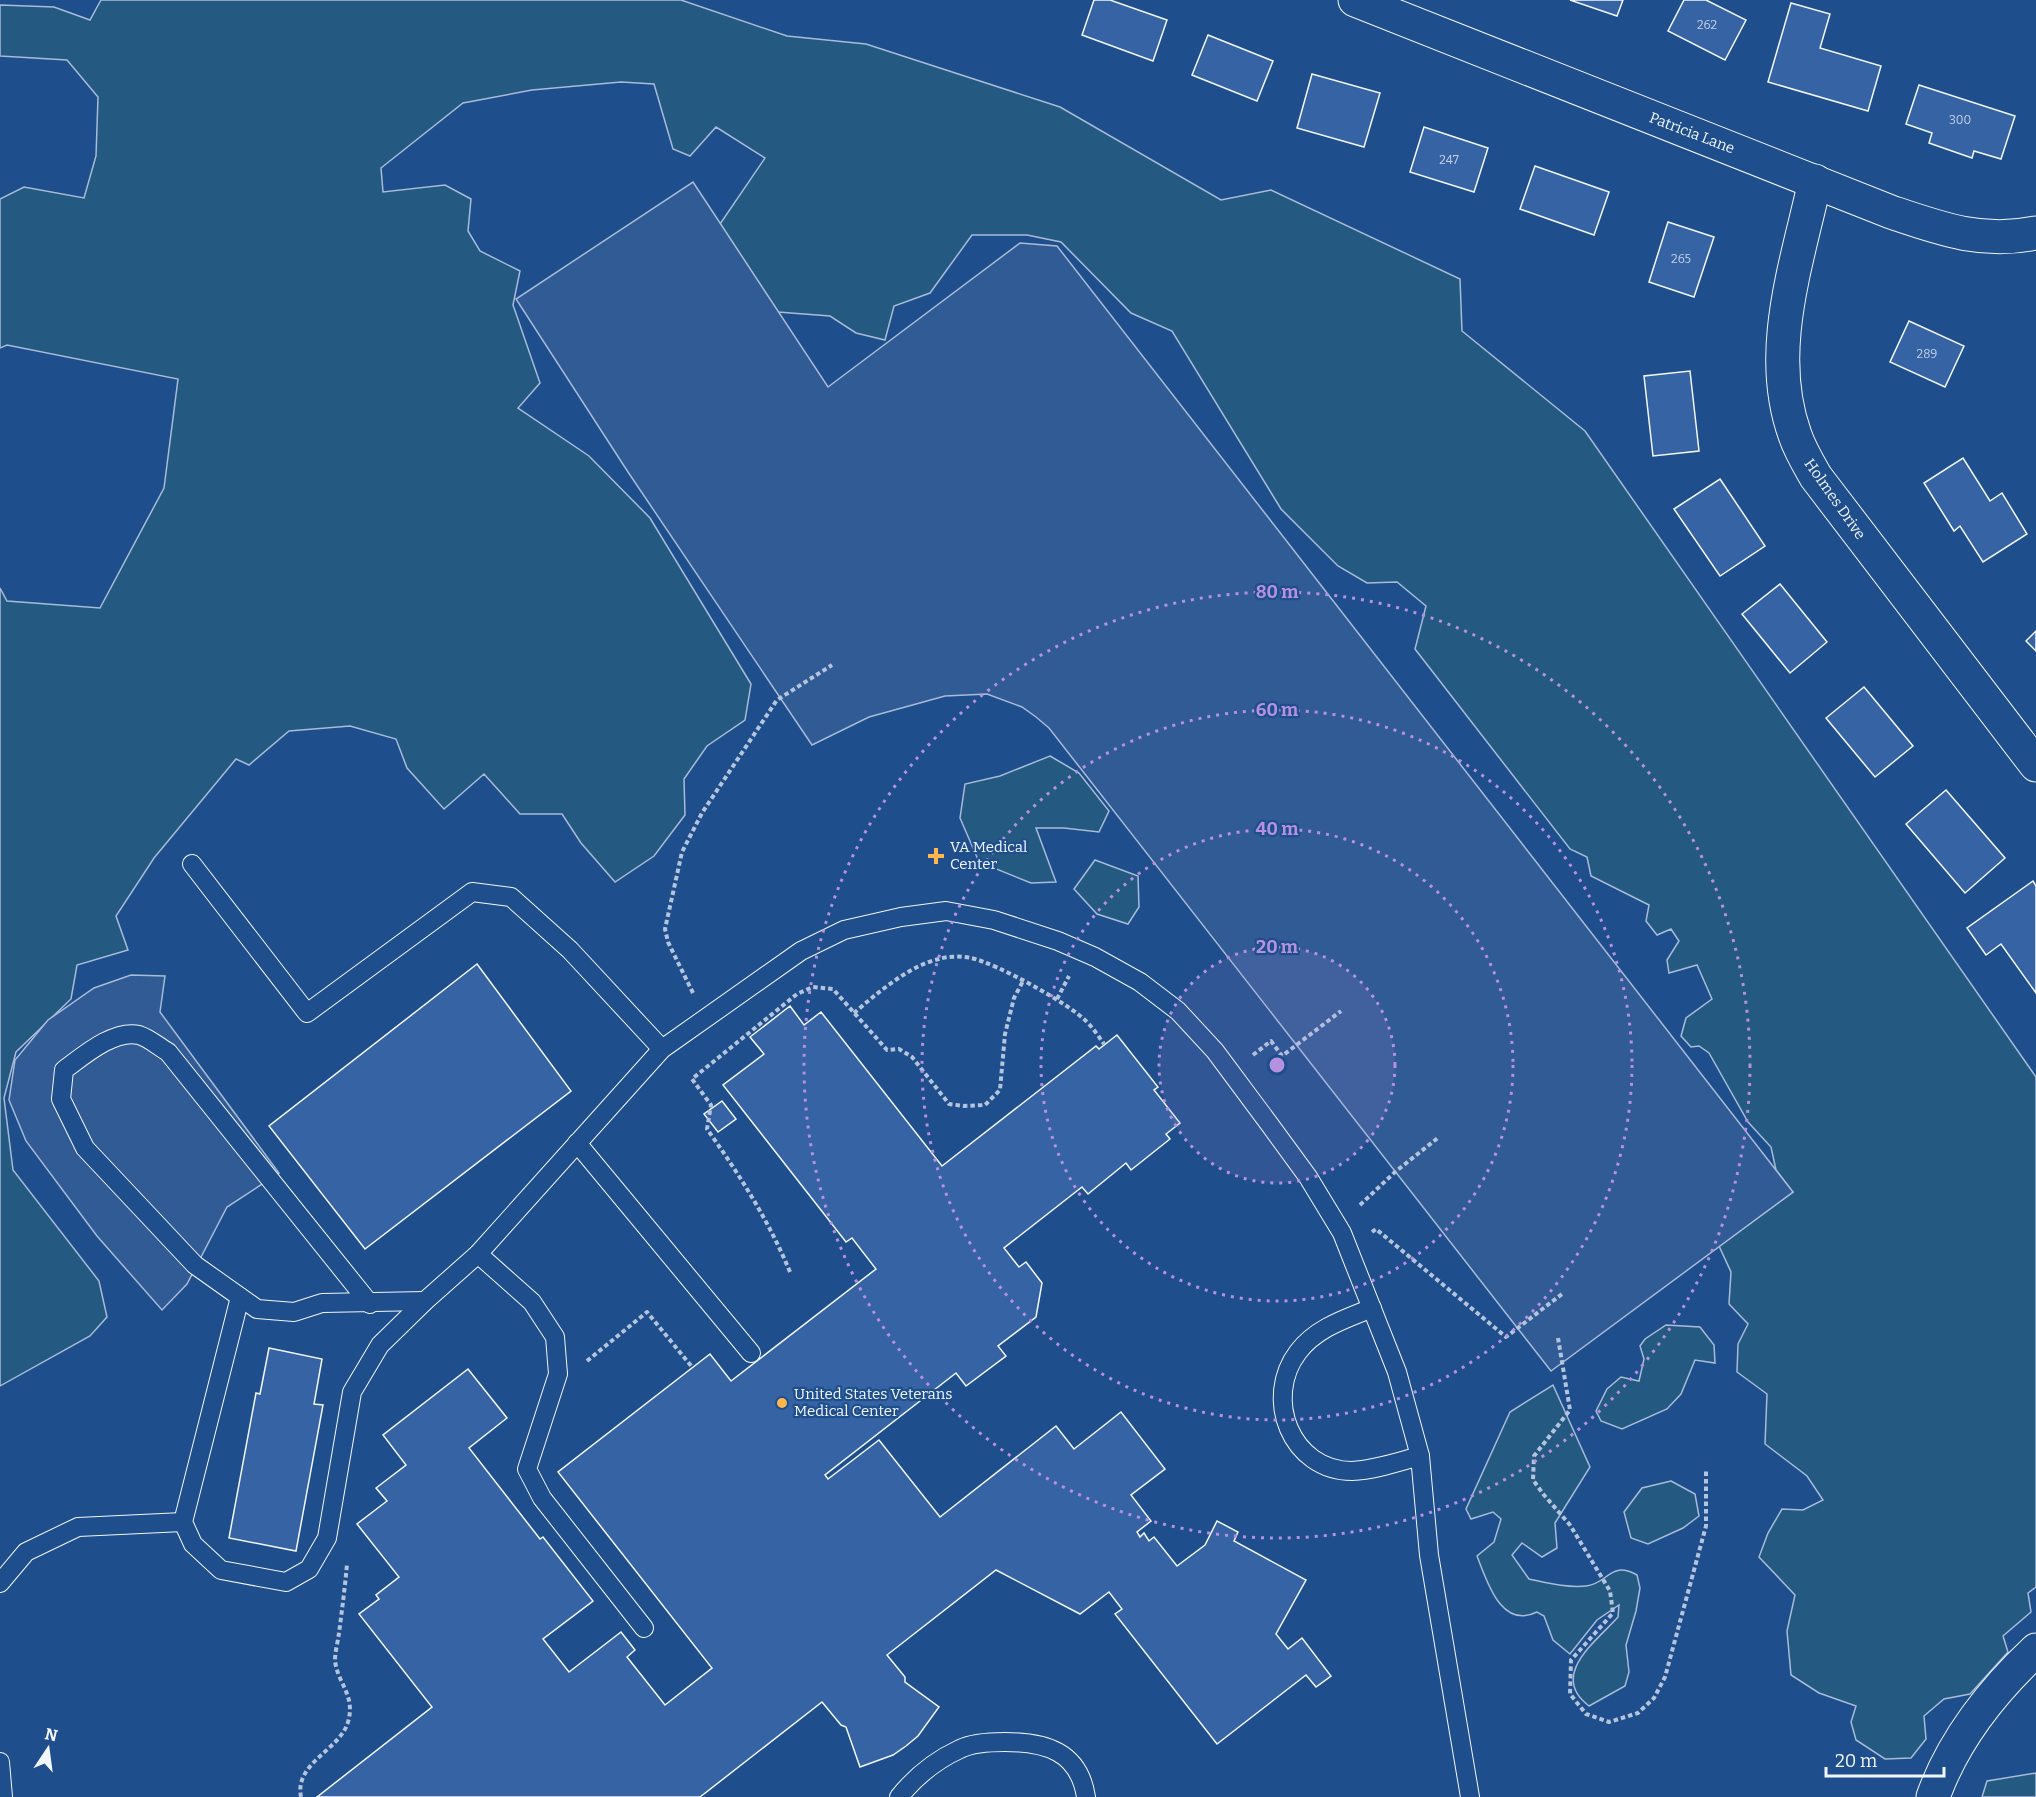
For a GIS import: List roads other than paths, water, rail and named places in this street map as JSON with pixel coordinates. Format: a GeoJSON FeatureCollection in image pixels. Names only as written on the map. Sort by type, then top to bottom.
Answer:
{"type":"FeatureCollection","features":[{"type":"Feature","properties":{"kind":"street","name":"Patricia Lane"},"geometry":{"type":"LineString","coordinates":[[1355,0],[1891,212],[1979,237],[2036,233]]}},
{"type":"Feature","properties":{"kind":"street","name":"Holmes Drive"},"geometry":{"type":"LineString","coordinates":[[1815,181],[1783,331],[1782,376],[1795,436],[1816,477],[2036,765]]}},
{"type":"Feature","properties":{"kind":"street"},"geometry":{"type":"LineString","coordinates":[[1933,1797],[1962,1738],[1993,1696],[2036,1650]]}},
{"type":"Feature","properties":{"kind":"lane"},"geometry":{"type":"LineString","coordinates":[[192,864],[307,1013],[472,892],[511,897],[570,950],[662,1049]]}},
{"type":"Feature","properties":{"kind":"lane"},"geometry":{"type":"LineString","coordinates":[[240,1297],[183,1522],[193,1544],[221,1570],[286,1581],[309,1569],[327,1538],[352,1392],[380,1345],[478,1254],[662,1049],[801,951],[844,930],[901,916],[946,911],[993,920],[1058,941],[1095,957],[1140,982],[1178,1011],[1215,1051],[1308,1177],[1349,1248],[1397,1372],[1420,1456],[1429,1556],[1470,1797]]}},
{"type":"Feature","properties":{"kind":"lane"},"geometry":{"type":"LineString","coordinates":[[370,1304],[168,1052],[139,1035],[106,1040],[64,1070],[61,1100],[85,1148],[195,1264],[257,1309],[294,1312],[322,1303],[370,1304],[425,1301]]}},
{"type":"Feature","properties":{"kind":"lane"},"geometry":{"type":"LineString","coordinates":[[577,1143],[751,1353]]}},
{"type":"Feature","properties":{"kind":"lane"},"geometry":{"type":"LineString","coordinates":[[478,1254],[532,1302],[555,1338],[558,1374],[527,1469],[542,1498],[644,1628]]}},
{"type":"Feature","properties":{"kind":"lane"},"geometry":{"type":"LineString","coordinates":[[1372,1308],[1316,1333],[1297,1353],[1285,1378],[1283,1405],[1288,1431],[1300,1450],[1325,1466],[1351,1471],[1420,1456]]}},
{"type":"Feature","properties":{"kind":"lane"},"geometry":{"type":"LineString","coordinates":[[0,1583],[26,1552],[78,1527],[183,1522]]}},
{"type":"Feature","properties":{"kind":"lane"},"geometry":{"type":"LineString","coordinates":[[899,1797],[909,1784],[929,1767],[962,1748],[992,1742],[1027,1742],[1053,1748],[1070,1761],[1084,1785],[1086,1797]]}},
{"type":"Feature","properties":{"kind":"lane"},"geometry":{"type":"LineString","coordinates":[[0,1762],[3,1797]]}},
{"type":"Feature","properties":{"kind":"place","name":"VA Medical Center"},"geometry":{"type":"Point","coordinates":[936,856]}},
{"type":"Feature","properties":{"kind":"place","name":"United States Veterans Medical Center"},"geometry":{"type":"Point","coordinates":[782,1403]}}]}
